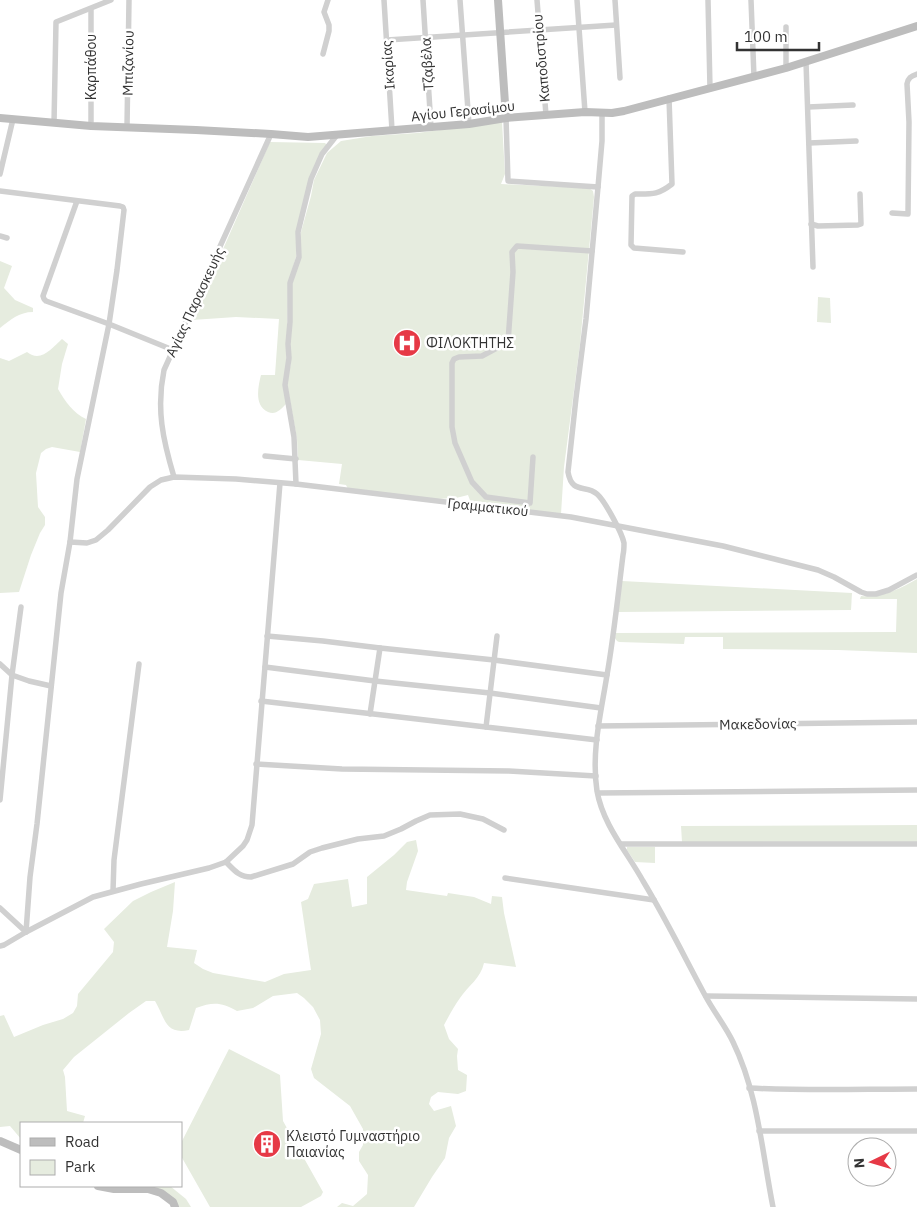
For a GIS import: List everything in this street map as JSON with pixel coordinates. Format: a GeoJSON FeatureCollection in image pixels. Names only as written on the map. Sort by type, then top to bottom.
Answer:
{"type":"FeatureCollection","features":[{"type":"Feature","properties":{"kind":"street"},"geometry":{"type":"LineString","coordinates":[[54,123],[56,22],[112,0]]}},
{"type":"Feature","properties":{"kind":"street","name":"Μπιζανίου"},"geometry":{"type":"LineString","coordinates":[[127,127],[129,0]]}},
{"type":"Feature","properties":{"kind":"street"},"geometry":{"type":"LineString","coordinates":[[323,54],[329,25],[324,12],[328,0]]}},
{"type":"Feature","properties":{"kind":"street","name":"Ικαρίας"},"geometry":{"type":"LineString","coordinates":[[384,0],[392,130]]}},
{"type":"Feature","properties":{"kind":"street","name":"Τζαβέλα"},"geometry":{"type":"LineString","coordinates":[[423,0],[431,127]]}},
{"type":"Feature","properties":{"kind":"street"},"geometry":{"type":"LineString","coordinates":[[460,0],[469,124]]}},
{"type":"Feature","properties":{"kind":"street"},"geometry":{"type":"LineString","coordinates":[[498,0],[508,181],[598,187]]}},
{"type":"Feature","properties":{"kind":"street","name":"Καποδιστρίου"},"geometry":{"type":"LineString","coordinates":[[537,0],[546,115]]}},
{"type":"Feature","properties":{"kind":"street"},"geometry":{"type":"LineString","coordinates":[[577,0],[585,112]]}},
{"type":"Feature","properties":{"kind":"street"},"geometry":{"type":"LineString","coordinates":[[615,0],[620,78]]}},
{"type":"Feature","properties":{"kind":"street"},"geometry":{"type":"LineString","coordinates":[[708,0],[710,88]]}},
{"type":"Feature","properties":{"kind":"street"},"geometry":{"type":"LineString","coordinates":[[751,0],[754,77]]}},
{"type":"Feature","properties":{"kind":"street","name":"Καρπάθου"},"geometry":{"type":"LineString","coordinates":[[91,9],[91,126]]}},
{"type":"Feature","properties":{"kind":"street"},"geometry":{"type":"LineString","coordinates":[[386,40],[616,25]]}},
{"type":"Feature","properties":{"kind":"street","name":"Αγίου Γερασίμου"},"geometry":{"type":"LineString","coordinates":[[0,118],[91,126],[308,137],[469,124],[506,118],[585,112],[612,113],[786,68],[917,26]]}},
{"type":"Feature","properties":{"kind":"street"},"geometry":{"type":"LineString","coordinates":[[786,27],[786,68]]}},
{"type":"Feature","properties":{"kind":"street"},"geometry":{"type":"LineString","coordinates":[[806,62],[813,268]]}},
{"type":"Feature","properties":{"kind":"street"},"geometry":{"type":"LineString","coordinates":[[892,214],[908,214],[909,122],[907,84],[908,79],[917,74]]}},
{"type":"Feature","properties":{"kind":"street"},"geometry":{"type":"LineString","coordinates":[[669,98],[672,184],[663,191],[651,194],[634,194],[632,196],[631,245],[634,248],[683,252]]}},
{"type":"Feature","properties":{"kind":"street"},"geometry":{"type":"LineString","coordinates":[[808,108],[853,105]]}},
{"type":"Feature","properties":{"kind":"street"},"geometry":{"type":"LineString","coordinates":[[602,112],[602,141],[586,319],[568,472],[570,481],[576,486],[598,494],[618,526],[624,543],[607,675],[598,726],[596,776],[598,793],[610,828],[654,900],[706,996],[733,1041],[749,1088],[760,1131],[773,1207]]}},
{"type":"Feature","properties":{"kind":"street"},"geometry":{"type":"LineString","coordinates":[[0,174],[13,119]]}},
{"type":"Feature","properties":{"kind":"street","name":"Αγίας Παρασκευής"},"geometry":{"type":"LineString","coordinates":[[174,477],[163,437],[160,404],[162,377],[271,134]]}},
{"type":"Feature","properties":{"kind":"street"},"geometry":{"type":"LineString","coordinates":[[296,484],[294,437],[285,385],[289,358],[290,283],[299,257],[298,232],[311,179],[322,154],[338,135]]}},
{"type":"Feature","properties":{"kind":"street"},"geometry":{"type":"LineString","coordinates":[[809,143],[856,141]]}},
{"type":"Feature","properties":{"kind":"street"},"geometry":{"type":"LineString","coordinates":[[0,191],[120,206],[124,209],[109,324],[77,479],[51,686],[30,877],[26,932]]}},
{"type":"Feature","properties":{"kind":"street"},"geometry":{"type":"LineString","coordinates":[[811,224],[818,226],[861,224],[860,194]]}},
{"type":"Feature","properties":{"kind":"street"},"geometry":{"type":"LineString","coordinates":[[77,201],[44,299],[173,350]]}},
{"type":"Feature","properties":{"kind":"street"},"geometry":{"type":"LineString","coordinates":[[0,236],[7,238]]}},
{"type":"Feature","properties":{"kind":"street"},"geometry":{"type":"LineString","coordinates":[[533,457],[530,503],[486,497],[472,482],[455,442],[452,427],[452,363],[454,359],[459,357],[482,356],[508,342],[513,272],[512,252],[517,246],[592,251]]}},
{"type":"Feature","properties":{"kind":"street"},"geometry":{"type":"LineString","coordinates":[[265,456],[296,458]]}},
{"type":"Feature","properties":{"kind":"street","name":"Γραμματικού"},"geometry":{"type":"LineString","coordinates":[[70,542],[88,543],[96,540],[150,487],[161,480],[174,477],[236,479],[296,484],[544,513],[618,526],[723,546],[818,570],[867,594],[876,594],[889,590],[917,575]]}},
{"type":"Feature","properties":{"kind":"street"},"geometry":{"type":"LineString","coordinates":[[0,946],[93,897],[226,862],[247,840],[252,825],[280,483]]}},
{"type":"Feature","properties":{"kind":"street"},"geometry":{"type":"LineString","coordinates":[[0,800],[12,675],[21,607]]}},
{"type":"Feature","properties":{"kind":"street"},"geometry":{"type":"LineString","coordinates":[[267,636],[323,640],[607,675]]}},
{"type":"Feature","properties":{"kind":"street"},"geometry":{"type":"LineString","coordinates":[[486,727],[497,636]]}},
{"type":"Feature","properties":{"kind":"street"},"geometry":{"type":"LineString","coordinates":[[370,714],[380,648]]}},
{"type":"Feature","properties":{"kind":"street"},"geometry":{"type":"LineString","coordinates":[[0,664],[12,675],[51,686]]}},
{"type":"Feature","properties":{"kind":"street"},"geometry":{"type":"LineString","coordinates":[[113,891],[114,860],[138,664]]}},
{"type":"Feature","properties":{"kind":"street"},"geometry":{"type":"LineString","coordinates":[[264,667],[601,708]]}},
{"type":"Feature","properties":{"kind":"street"},"geometry":{"type":"LineString","coordinates":[[261,701],[597,740]]}},
{"type":"Feature","properties":{"kind":"street","name":"Μακεδονίας"},"geometry":{"type":"LineString","coordinates":[[598,726],[917,722]]}},
{"type":"Feature","properties":{"kind":"street"},"geometry":{"type":"LineString","coordinates":[[256,764],[332,768],[508,771],[596,776]]}},
{"type":"Feature","properties":{"kind":"street"},"geometry":{"type":"LineString","coordinates":[[598,793],[917,790]]}},
{"type":"Feature","properties":{"kind":"street"},"geometry":{"type":"LineString","coordinates":[[226,862],[240,876],[251,877],[293,864],[310,852],[322,848],[358,839],[384,836],[430,815],[460,814],[483,819],[504,830]]}},
{"type":"Feature","properties":{"kind":"street"},"geometry":{"type":"LineString","coordinates":[[621,844],[917,844]]}},
{"type":"Feature","properties":{"kind":"street"},"geometry":{"type":"LineString","coordinates":[[505,878],[654,900]]}},
{"type":"Feature","properties":{"kind":"street"},"geometry":{"type":"LineString","coordinates":[[0,908],[26,932]]}},
{"type":"Feature","properties":{"kind":"street"},"geometry":{"type":"LineString","coordinates":[[706,996],[917,999]]}},
{"type":"Feature","properties":{"kind":"street"},"geometry":{"type":"LineString","coordinates":[[749,1088],[831,1090],[917,1089]]}},
{"type":"Feature","properties":{"kind":"street"},"geometry":{"type":"LineString","coordinates":[[760,1131],[917,1131]]}},
{"type":"Feature","properties":{"kind":"street"},"geometry":{"type":"LineString","coordinates":[[0,1141],[20,1150]]}},
{"type":"Feature","properties":{"kind":"street"},"geometry":{"type":"LineString","coordinates":[[103,1187],[154,1191],[161,1193],[173,1202],[175,1207]]}},
{"type":"Feature","properties":{"kind":"green space"},"geometry":{"type":"Polygon","coordinates":[[[502,122],[505,174],[501,184],[589,188],[593,191],[594,197],[580,344],[564,467],[561,514],[471,503],[468,495],[437,499],[348,489],[346,485],[339,484],[342,464],[298,460],[297,439],[287,384],[291,362],[291,289],[301,232],[314,180],[327,153],[341,141],[502,122]]]}},
{"type":"Feature","properties":{"kind":"green space"},"geometry":{"type":"Polygon","coordinates":[[[270,142],[325,143],[327,145],[320,155],[297,234],[296,257],[288,284],[286,404],[280,410],[273,413],[268,412],[261,405],[258,390],[261,375],[275,375],[279,319],[236,317],[192,320],[270,142]]]}},
{"type":"Feature","properties":{"kind":"green space"},"geometry":{"type":"Polygon","coordinates":[[[0,261],[12,266],[4,288],[15,300],[33,308],[33,312],[19,315],[0,328],[0,261]]]}},
{"type":"Feature","properties":{"kind":"green space"},"geometry":{"type":"Polygon","coordinates":[[[818,297],[830,298],[831,323],[817,322],[818,297]]]}},
{"type":"Feature","properties":{"kind":"green space"},"geometry":{"type":"Polygon","coordinates":[[[62,339],[68,344],[62,364],[58,389],[73,410],[86,419],[80,452],[52,447],[41,453],[36,473],[38,507],[45,517],[45,525],[31,555],[19,592],[0,593],[0,358],[9,361],[27,352],[37,356],[42,355],[62,339]]]}},
{"type":"Feature","properties":{"kind":"green space"},"geometry":{"type":"Polygon","coordinates":[[[917,579],[917,653],[723,649],[723,637],[685,637],[684,644],[619,642],[615,638],[616,633],[896,632],[897,599],[860,599],[861,596],[876,596],[890,592],[917,579]]]}},
{"type":"Feature","properties":{"kind":"green space"},"geometry":{"type":"Polygon","coordinates":[[[622,581],[852,593],[851,610],[618,612],[622,581]]]}},
{"type":"Feature","properties":{"kind":"green space"},"geometry":{"type":"Polygon","coordinates":[[[917,825],[917,842],[682,842],[681,826],[917,825]]]}},
{"type":"Feature","properties":{"kind":"green space"},"geometry":{"type":"Polygon","coordinates":[[[416,840],[418,851],[406,890],[447,896],[448,893],[474,897],[491,904],[492,896],[502,897],[516,967],[484,963],[477,978],[458,1001],[444,1025],[449,1039],[458,1049],[458,1070],[467,1075],[466,1091],[458,1094],[438,1092],[431,1097],[429,1104],[434,1111],[451,1106],[456,1126],[449,1138],[445,1158],[414,1207],[337,1207],[342,1203],[353,1206],[367,1194],[368,1175],[359,1161],[359,1152],[363,1145],[363,1129],[350,1106],[314,1078],[311,1069],[321,1034],[320,1020],[313,1007],[297,993],[273,996],[253,1008],[237,1011],[221,1005],[202,1006],[196,1008],[189,1030],[181,1031],[170,1028],[155,1001],[146,1001],[74,1057],[63,1070],[67,1111],[85,1116],[83,1122],[20,1122],[20,1138],[10,1126],[0,1127],[0,1016],[4,1015],[14,1037],[63,1019],[73,1013],[77,1006],[78,994],[113,952],[114,942],[104,929],[133,901],[175,882],[173,911],[167,947],[197,950],[194,963],[213,973],[265,982],[284,974],[311,970],[301,902],[308,899],[314,884],[348,879],[352,907],[367,904],[367,877],[407,842],[416,840]]]}},
{"type":"Feature","properties":{"kind":"green space"},"geometry":{"type":"Polygon","coordinates":[[[627,847],[655,847],[655,863],[635,862],[627,847]]]}},
{"type":"Feature","properties":{"kind":"green space"},"geometry":{"type":"Polygon","coordinates":[[[229,1049],[280,1075],[283,1121],[323,1192],[321,1196],[301,1207],[210,1207],[182,1158],[182,1141],[229,1049]]]}},
{"type":"Feature","properties":{"kind":"green space"},"geometry":{"type":"Polygon","coordinates":[[[155,1187],[171,1187],[186,1199],[191,1207],[179,1207],[175,1200],[155,1187]]]}},
{"type":"Feature","properties":{"kind":"place","name":"ΦΙΛΟΚΤΗΤΗΣ"},"geometry":{"type":"Point","coordinates":[407,343]}},
{"type":"Feature","properties":{"kind":"place","name":"Κλειστό Γυμναστήριο Παιανίας"},"geometry":{"type":"Point","coordinates":[267,1144]}}]}
